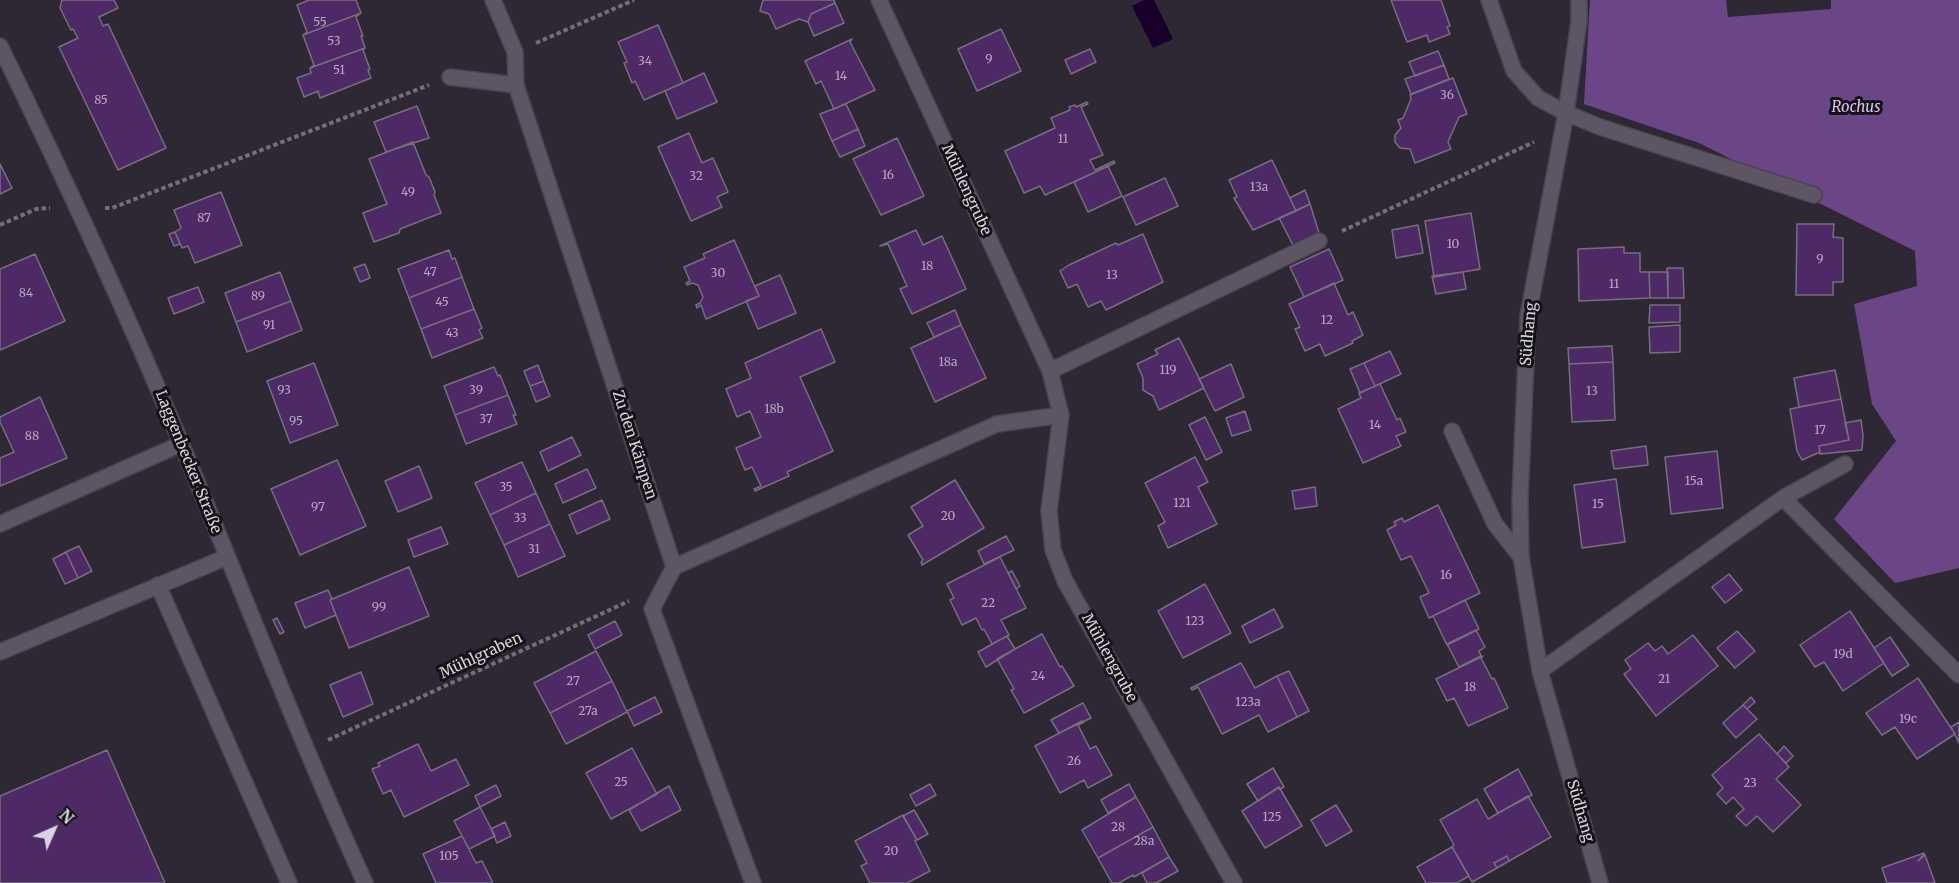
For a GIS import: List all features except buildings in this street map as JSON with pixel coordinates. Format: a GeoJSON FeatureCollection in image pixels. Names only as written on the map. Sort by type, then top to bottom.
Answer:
{"type":"FeatureCollection","features":[{"type":"Feature","properties":{"kind":"street","name":"Zu den Kämpen"},"geometry":{"type":"LineString","coordinates":[[493,0],[515,52],[516,85],[674,567]]}},
{"type":"Feature","properties":{"kind":"street","name":"Mühlengrube"},"geometry":{"type":"LineString","coordinates":[[879,0],[1050,371],[1061,415],[1049,512],[1053,550],[1065,581],[1234,883]]}},
{"type":"Feature","properties":{"kind":"street"},"geometry":{"type":"LineString","coordinates":[[1489,0],[1514,71],[1538,98],[1600,127],[1814,195]]}},
{"type":"Feature","properties":{"kind":"street","name":"Südhang"},"geometry":{"type":"LineString","coordinates":[[1579,0],[1579,21],[1566,113],[1528,316],[1520,498],[1521,557],[1540,671],[1595,882]]}},
{"type":"Feature","properties":{"kind":"street","name":"Laggenbecker Straße"},"geometry":{"type":"LineString","coordinates":[[0,46],[76,207],[182,444],[307,751],[365,883]]}},
{"type":"Feature","properties":{"kind":"street"},"geometry":{"type":"LineString","coordinates":[[450,77],[516,85]]}},
{"type":"Feature","properties":{"kind":"street"},"geometry":{"type":"LineString","coordinates":[[1050,371],[1320,241]]}},
{"type":"Feature","properties":{"kind":"street"},"geometry":{"type":"LineString","coordinates":[[753,883],[652,609],[674,567],[996,424],[1061,415]]}},
{"type":"Feature","properties":{"kind":"street"},"geometry":{"type":"LineString","coordinates":[[1452,431],[1495,524],[1521,557]]}},
{"type":"Feature","properties":{"kind":"street"},"geometry":{"type":"LineString","coordinates":[[0,524],[182,444]]}},
{"type":"Feature","properties":{"kind":"street"},"geometry":{"type":"LineString","coordinates":[[1540,671],[1783,498],[1845,464]]}},
{"type":"Feature","properties":{"kind":"street"},"geometry":{"type":"LineString","coordinates":[[1783,498],[1959,675]]}},
{"type":"Feature","properties":{"kind":"street"},"geometry":{"type":"LineString","coordinates":[[0,652],[227,557]]}},
{"type":"Feature","properties":{"kind":"street"},"geometry":{"type":"LineString","coordinates":[[158,585],[289,883]]}},
{"type":"Feature","properties":{"kind":"path"},"geometry":{"type":"LineString","coordinates":[[515,52],[634,0]]}},
{"type":"Feature","properties":{"kind":"path"},"geometry":{"type":"LineString","coordinates":[[0,225],[36,209],[112,208],[450,77]]}},
{"type":"Feature","properties":{"kind":"path"},"geometry":{"type":"LineString","coordinates":[[1320,241],[1563,129]]}},
{"type":"Feature","properties":{"kind":"path","name":"Mühlgraben"},"geometry":{"type":"LineString","coordinates":[[307,751],[665,584]]}},
{"type":"Feature","properties":{"kind":"green space","name":"Rochus"},"geometry":{"type":"Polygon","coordinates":[[[1590,0],[1726,0],[1728,17],[1831,9],[1831,0],[1959,0],[1959,568],[1895,583],[1834,519],[1896,441],[1872,404],[1854,304],[1917,286],[1915,251],[1699,143],[1584,104],[1590,0]]]}},
{"type":"Feature","properties":{"kind":"shaded area"},"geometry":{"type":"Polygon","coordinates":[[[1144,0],[1154,0],[1173,39],[1153,48],[1132,6],[1144,0]]]}}]}
